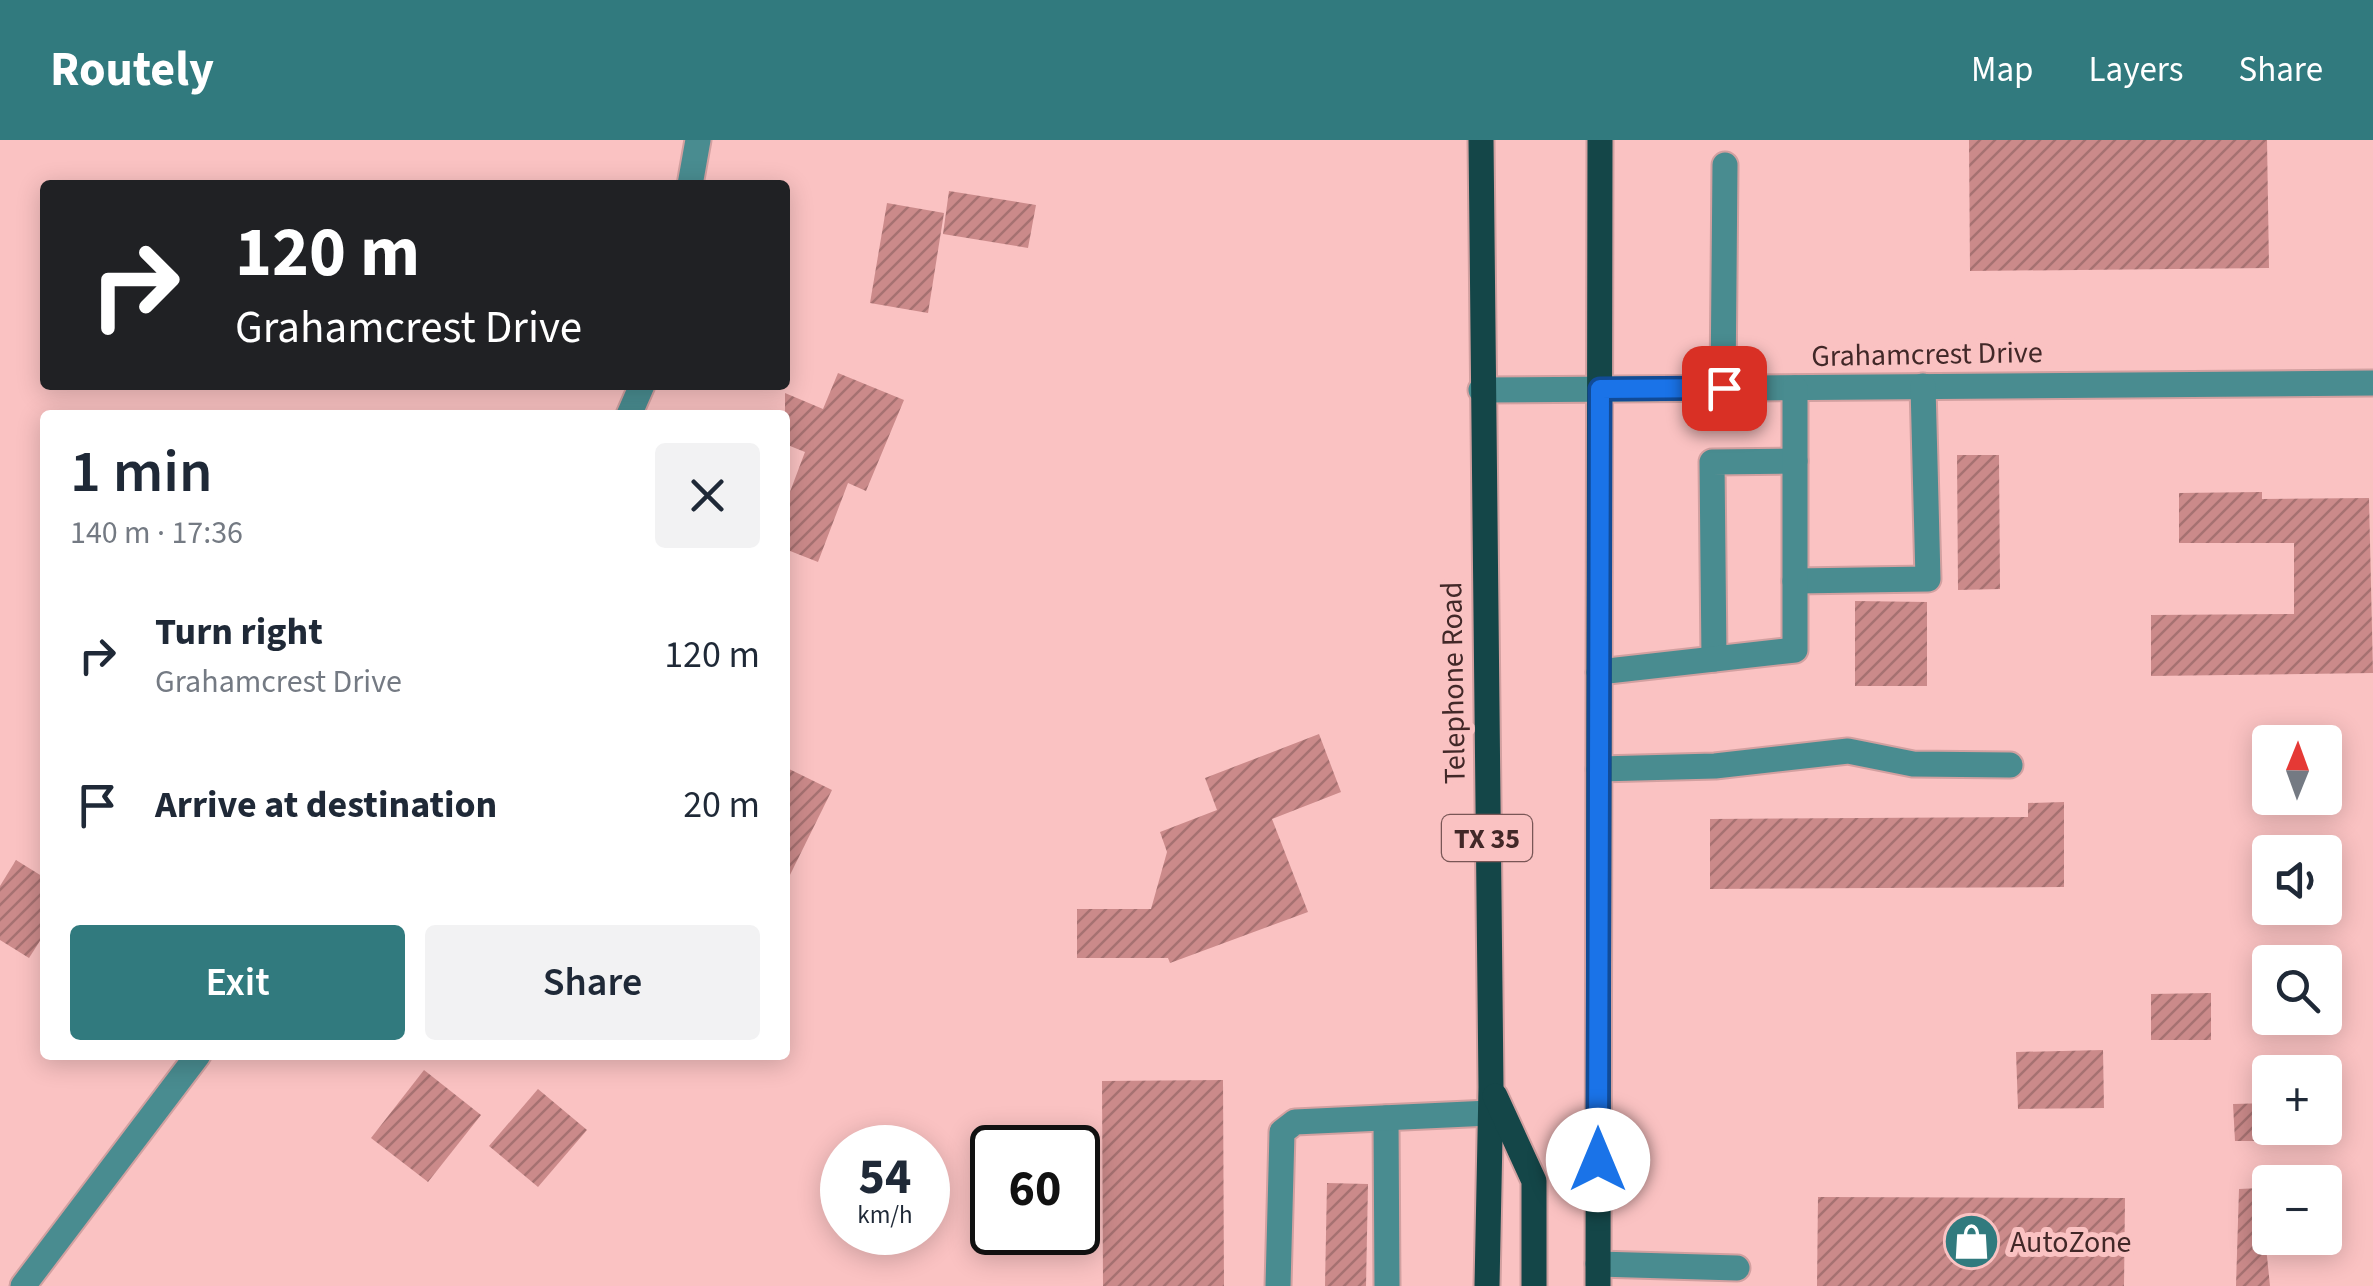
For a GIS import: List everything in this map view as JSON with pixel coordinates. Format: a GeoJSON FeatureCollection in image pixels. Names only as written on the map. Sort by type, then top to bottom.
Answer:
{"type":"FeatureCollection","features":[{"type":"Feature","properties":{"kind":"main road","name":"Telephone Road"},"geometry":{"type":"LineString","coordinates":[[1482,140],[1481,390],[1491,1087],[1487,1286]]}},
{"type":"Feature","properties":{"kind":"main road"},"geometry":{"type":"LineString","coordinates":[[1598,1275],[1600,140]]}},
{"type":"Feature","properties":{"kind":"main road"},"geometry":{"type":"LineString","coordinates":[[1491,1087],[1534,1181],[1534,1286]]}},
{"type":"Feature","properties":{"kind":"street"},"geometry":{"type":"LineString","coordinates":[[691,180],[698,140]]}},
{"type":"Feature","properties":{"kind":"street"},"geometry":{"type":"LineString","coordinates":[[1724,388],[1725,165]]}},
{"type":"Feature","properties":{"kind":"street","name":"Grahamcrest Drive"},"geometry":{"type":"LineString","coordinates":[[1481,390],[2373,383]]}},
{"type":"Feature","properties":{"kind":"street"},"geometry":{"type":"LineString","coordinates":[[1795,581],[1928,579],[1923,386]]}},
{"type":"Feature","properties":{"kind":"street"},"geometry":{"type":"LineString","coordinates":[[1599,672],[1795,650],[1795,388]]}},
{"type":"Feature","properties":{"kind":"street"},"geometry":{"type":"LineString","coordinates":[[1714,659],[1712,462],[1795,461]]}},
{"type":"Feature","properties":{"kind":"street"},"geometry":{"type":"LineString","coordinates":[[1599,768],[1715,766],[1848,750],[1913,764],[2010,765]]}},
{"type":"Feature","properties":{"kind":"street"},"geometry":{"type":"LineString","coordinates":[[23,1286],[194,1060]]}},
{"type":"Feature","properties":{"kind":"street"},"geometry":{"type":"LineString","coordinates":[[1278,1286],[1282,1132],[1295,1122],[1490,1113]]}},
{"type":"Feature","properties":{"kind":"street"},"geometry":{"type":"LineString","coordinates":[[1386,1118],[1387,1286]]}},
{"type":"Feature","properties":{"kind":"street"},"geometry":{"type":"LineString","coordinates":[[1598,1275],[1737,1268]]}},
{"type":"Feature","properties":{"kind":"building"},"geometry":{"type":"Polygon","coordinates":[[[1969,140],[2267,140],[2269,268],[1970,271],[1969,140]]]}},
{"type":"Feature","properties":{"kind":"building"},"geometry":{"type":"Polygon","coordinates":[[[949,191],[1036,205],[1028,248],[943,234],[949,191]]]}},
{"type":"Feature","properties":{"kind":"building"},"geometry":{"type":"Polygon","coordinates":[[[887,203],[944,213],[928,313],[870,303],[887,203]]]}},
{"type":"Feature","properties":{"kind":"building"},"geometry":{"type":"Polygon","coordinates":[[[838,373],[904,400],[866,491],[848,483],[818,562],[790,551],[790,492],[805,452],[790,446],[790,410],[785,410],[785,393],[823,409],[838,373]]]}},
{"type":"Feature","properties":{"kind":"building"},"geometry":{"type":"Polygon","coordinates":[[[1957,455],[1999,455],[2000,589],[1958,590],[1957,455]]]}},
{"type":"Feature","properties":{"kind":"building"},"geometry":{"type":"Polygon","coordinates":[[[2262,492],[2262,499],[2369,498],[2373,673],[2151,676],[2151,615],[2294,614],[2294,543],[2179,543],[2179,493],[2262,492]]]}},
{"type":"Feature","properties":{"kind":"building"},"geometry":{"type":"Polygon","coordinates":[[[1855,601],[1927,602],[1927,686],[1855,686],[1855,601]]]}},
{"type":"Feature","properties":{"kind":"building"},"geometry":{"type":"Polygon","coordinates":[[[1319,734],[1341,792],[1272,819],[1308,912],[1170,963],[1168,958],[1077,958],[1077,909],[1151,909],[1167,852],[1160,832],[1217,810],[1205,778],[1319,734]]]}},
{"type":"Feature","properties":{"kind":"building"},"geometry":{"type":"Polygon","coordinates":[[[790,769],[832,790],[790,875],[790,769]]]}},
{"type":"Feature","properties":{"kind":"building"},"geometry":{"type":"Polygon","coordinates":[[[2064,802],[2064,887],[1710,889],[1710,819],[2028,817],[2028,803],[2064,802]]]}},
{"type":"Feature","properties":{"kind":"building"},"geometry":{"type":"Polygon","coordinates":[[[16,860],[40,875],[40,941],[29,958],[0,940],[0,886],[16,860]]]}},
{"type":"Feature","properties":{"kind":"building"},"geometry":{"type":"Polygon","coordinates":[[[2211,993],[2211,1040],[2151,1040],[2151,994],[2211,993]]]}},
{"type":"Feature","properties":{"kind":"building"},"geometry":{"type":"Polygon","coordinates":[[[2103,1050],[2104,1108],[2018,1109],[2016,1052],[2103,1050]]]}},
{"type":"Feature","properties":{"kind":"building"},"geometry":{"type":"Polygon","coordinates":[[[424,1070],[481,1115],[428,1182],[371,1138],[424,1070]]]}},
{"type":"Feature","properties":{"kind":"building"},"geometry":{"type":"Polygon","coordinates":[[[1223,1080],[1224,1286],[1103,1286],[1102,1081],[1223,1080]]]}},
{"type":"Feature","properties":{"kind":"building"},"geometry":{"type":"Polygon","coordinates":[[[538,1089],[587,1130],[538,1187],[489,1146],[538,1089]]]}},
{"type":"Feature","properties":{"kind":"building"},"geometry":{"type":"Polygon","coordinates":[[[2252,1103],[2252,1141],[2235,1141],[2233,1104],[2252,1103]]]}},
{"type":"Feature","properties":{"kind":"building"},"geometry":{"type":"Polygon","coordinates":[[[1327,1183],[1368,1184],[1366,1286],[1325,1286],[1327,1183]]]}},
{"type":"Feature","properties":{"kind":"building"},"geometry":{"type":"Polygon","coordinates":[[[2252,1188],[2252,1255],[2267,1255],[2270,1286],[2236,1286],[2239,1189],[2252,1188]]]}},
{"type":"Feature","properties":{"kind":"building","name":"AutoZone"},"geometry":{"type":"Polygon","coordinates":[[[1818,1197],[2125,1198],[2124,1286],[1817,1286],[1818,1197]]]}},
{"type":"Feature","properties":{"kind":"place","name":"AutoZone"},"geometry":{"type":"Point","coordinates":[1971,1242]}},
{"type":"Feature","properties":{"kind":"route"},"geometry":{"type":"LineString","coordinates":[[1598,1160],[1600,389],[1724,388]]}}]}
